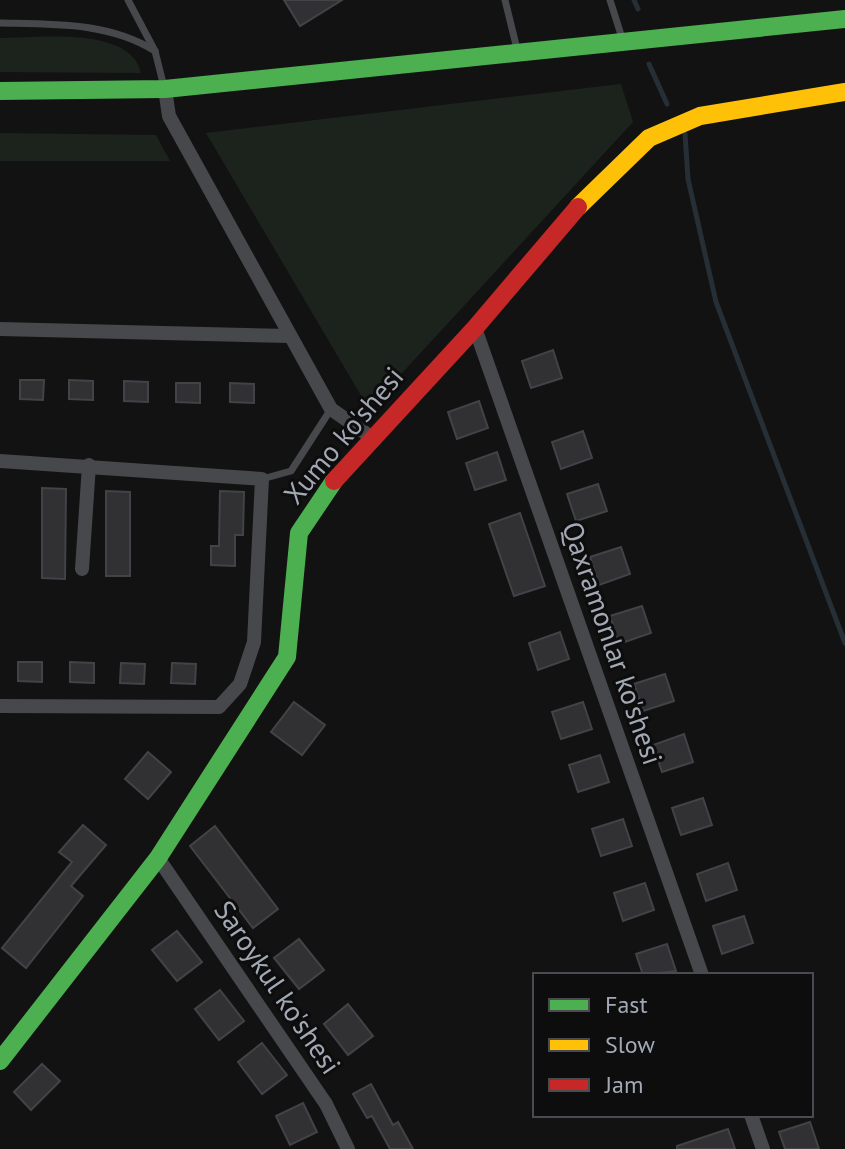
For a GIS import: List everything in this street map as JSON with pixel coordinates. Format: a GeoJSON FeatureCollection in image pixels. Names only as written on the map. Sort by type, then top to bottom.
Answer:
{"type":"FeatureCollection","features":[{"type":"Feature","properties":{"kind":"street"},"geometry":{"type":"LineString","coordinates":[[0,91],[165,89],[845,19]]}},
{"type":"Feature","properties":{"kind":"street"},"geometry":{"type":"LineString","coordinates":[[165,89],[169,116],[331,409],[371,437]]}},
{"type":"Feature","properties":{"kind":"street","name":"Xumo ko'shesi"},"geometry":{"type":"LineString","coordinates":[[0,1061],[158,858],[287,657],[299,533],[324,493],[371,437],[475,328],[590,193],[649,138],[700,116],[845,92]]}},
{"type":"Feature","properties":{"kind":"street","name":"Qaxramonlar ko'shesi"},"geometry":{"type":"LineString","coordinates":[[475,328],[701,973]]}},
{"type":"Feature","properties":{"kind":"street"},"geometry":{"type":"LineString","coordinates":[[0,329],[290,336]]}},
{"type":"Feature","properties":{"kind":"street"},"geometry":{"type":"LineString","coordinates":[[0,461],[262,479],[254,642],[240,684],[219,707],[0,706]]}},
{"type":"Feature","properties":{"kind":"street"},"geometry":{"type":"LineString","coordinates":[[82,569],[89,465]]}},
{"type":"Feature","properties":{"kind":"street","name":"Saroykul ko'shesi"},"geometry":{"type":"LineString","coordinates":[[158,858],[326,1104],[348,1149]]}},
{"type":"Feature","properties":{"kind":"street"},"geometry":{"type":"LineString","coordinates":[[752,1117],[763,1149]]}},
{"type":"Feature","properties":{"kind":"lane"},"geometry":{"type":"LineString","coordinates":[[128,0],[155,51],[165,89]]}},
{"type":"Feature","properties":{"kind":"lane"},"geometry":{"type":"LineString","coordinates":[[505,0],[518,55]]}},
{"type":"Feature","properties":{"kind":"lane"},"geometry":{"type":"LineString","coordinates":[[610,0],[624,44]]}},
{"type":"Feature","properties":{"kind":"lane"},"geometry":{"type":"LineString","coordinates":[[0,23],[84,26],[136,39],[155,51]]}},
{"type":"Feature","properties":{"kind":"lane"},"geometry":{"type":"LineString","coordinates":[[262,479],[291,471],[331,409]]}},
{"type":"Feature","properties":{"kind":"shaded area"},"geometry":{"type":"Polygon","coordinates":[[[57,36],[101,41],[120,47],[134,58],[141,73],[0,72],[0,38],[57,36]]]}},
{"type":"Feature","properties":{"kind":"shaded area"},"geometry":{"type":"Polygon","coordinates":[[[621,84],[633,122],[369,409],[206,133],[621,84]]]}},
{"type":"Feature","properties":{"kind":"shaded area"},"geometry":{"type":"Polygon","coordinates":[[[0,133],[156,135],[170,161],[0,161],[0,133]]]}},
{"type":"Feature","properties":{"kind":"building"},"geometry":{"type":"Polygon","coordinates":[[[284,0],[342,0],[300,26],[284,0]]]}},
{"type":"Feature","properties":{"kind":"building"},"geometry":{"type":"Polygon","coordinates":[[[553,350],[562,378],[531,388],[522,361],[553,350]]]}},
{"type":"Feature","properties":{"kind":"building"},"geometry":{"type":"Polygon","coordinates":[[[20,380],[44,380],[43,400],[20,399],[20,380]]]}},
{"type":"Feature","properties":{"kind":"building"},"geometry":{"type":"Polygon","coordinates":[[[69,380],[93,381],[93,400],[69,399],[69,380]]]}},
{"type":"Feature","properties":{"kind":"building"},"geometry":{"type":"Polygon","coordinates":[[[124,381],[148,382],[148,402],[124,401],[124,381]]]}},
{"type":"Feature","properties":{"kind":"building"},"geometry":{"type":"Polygon","coordinates":[[[176,383],[200,383],[200,403],[176,402],[176,383]]]}},
{"type":"Feature","properties":{"kind":"building"},"geometry":{"type":"Polygon","coordinates":[[[230,383],[254,384],[254,403],[230,402],[230,383]]]}},
{"type":"Feature","properties":{"kind":"building"},"geometry":{"type":"Polygon","coordinates":[[[479,401],[488,428],[457,439],[448,412],[479,401]]]}},
{"type":"Feature","properties":{"kind":"building"},"geometry":{"type":"Polygon","coordinates":[[[583,431],[592,458],[561,469],[552,442],[583,431]]]}},
{"type":"Feature","properties":{"kind":"building"},"geometry":{"type":"Polygon","coordinates":[[[497,452],[506,480],[475,490],[466,463],[497,452]]]}},
{"type":"Feature","properties":{"kind":"building"},"geometry":{"type":"Polygon","coordinates":[[[598,484],[607,511],[576,521],[567,494],[598,484]]]}},
{"type":"Feature","properties":{"kind":"building"},"geometry":{"type":"Polygon","coordinates":[[[42,488],[66,489],[65,579],[42,578],[42,488]]]}},
{"type":"Feature","properties":{"kind":"building"},"geometry":{"type":"Polygon","coordinates":[[[106,491],[130,492],[130,576],[106,576],[106,491]]]}},
{"type":"Feature","properties":{"kind":"building"},"geometry":{"type":"Polygon","coordinates":[[[220,491],[244,492],[243,535],[235,535],[235,566],[211,565],[211,546],[219,546],[220,491]]]}},
{"type":"Feature","properties":{"kind":"building"},"geometry":{"type":"Polygon","coordinates":[[[520,513],[545,586],[514,596],[489,524],[520,513]]]}},
{"type":"Feature","properties":{"kind":"building"},"geometry":{"type":"Polygon","coordinates":[[[621,547],[630,574],[599,585],[590,557],[621,547]]]}},
{"type":"Feature","properties":{"kind":"building"},"geometry":{"type":"Polygon","coordinates":[[[642,606],[651,633],[619,644],[610,616],[642,606]]]}},
{"type":"Feature","properties":{"kind":"building"},"geometry":{"type":"Polygon","coordinates":[[[560,632],[569,659],[538,670],[529,643],[560,632]]]}},
{"type":"Feature","properties":{"kind":"building"},"geometry":{"type":"Polygon","coordinates":[[[18,662],[42,662],[42,682],[18,681],[18,662]]]}},
{"type":"Feature","properties":{"kind":"building"},"geometry":{"type":"Polygon","coordinates":[[[70,662],[94,663],[94,683],[70,682],[70,662]]]}},
{"type":"Feature","properties":{"kind":"building"},"geometry":{"type":"Polygon","coordinates":[[[121,663],[145,664],[144,684],[120,683],[121,663]]]}},
{"type":"Feature","properties":{"kind":"building"},"geometry":{"type":"Polygon","coordinates":[[[172,663],[196,664],[195,684],[171,683],[172,663]]]}},
{"type":"Feature","properties":{"kind":"building"},"geometry":{"type":"Polygon","coordinates":[[[665,674],[674,701],[643,711],[634,684],[665,674]]]}},
{"type":"Feature","properties":{"kind":"building"},"geometry":{"type":"Polygon","coordinates":[[[294,702],[325,725],[302,755],[271,732],[294,702]]]}},
{"type":"Feature","properties":{"kind":"building"},"geometry":{"type":"Polygon","coordinates":[[[583,702],[592,729],[561,739],[552,712],[583,702]]]}},
{"type":"Feature","properties":{"kind":"building"},"geometry":{"type":"Polygon","coordinates":[[[684,734],[693,762],[662,772],[653,745],[684,734]]]}},
{"type":"Feature","properties":{"kind":"building"},"geometry":{"type":"Polygon","coordinates":[[[148,752],[171,772],[148,799],[125,779],[148,752]]]}},
{"type":"Feature","properties":{"kind":"building"},"geometry":{"type":"Polygon","coordinates":[[[600,755],[609,782],[578,792],[569,765],[600,755]]]}},
{"type":"Feature","properties":{"kind":"building"},"geometry":{"type":"Polygon","coordinates":[[[703,798],[712,825],[681,835],[672,808],[703,798]]]}},
{"type":"Feature","properties":{"kind":"building"},"geometry":{"type":"Polygon","coordinates":[[[623,819],[632,846],[601,856],[592,829],[623,819]]]}},
{"type":"Feature","properties":{"kind":"building"},"geometry":{"type":"Polygon","coordinates":[[[83,825],[106,845],[71,886],[83,896],[26,968],[2,948],[72,862],[59,852],[83,825]]]}},
{"type":"Feature","properties":{"kind":"building"},"geometry":{"type":"Polygon","coordinates":[[[215,826],[278,909],[253,928],[190,846],[215,826]]]}},
{"type":"Feature","properties":{"kind":"building"},"geometry":{"type":"Polygon","coordinates":[[[728,863],[737,890],[706,901],[697,874],[728,863]]]}},
{"type":"Feature","properties":{"kind":"building"},"geometry":{"type":"Polygon","coordinates":[[[645,883],[654,910],[623,921],[614,893],[645,883]]]}},
{"type":"Feature","properties":{"kind":"building"},"geometry":{"type":"Polygon","coordinates":[[[744,916],[753,943],[722,954],[713,926],[744,916]]]}},
{"type":"Feature","properties":{"kind":"building"},"geometry":{"type":"Polygon","coordinates":[[[177,931],[202,962],[177,981],[152,950],[177,931]]]}},
{"type":"Feature","properties":{"kind":"building"},"geometry":{"type":"Polygon","coordinates":[[[299,939],[324,970],[299,989],[274,958],[299,939]]]}},
{"type":"Feature","properties":{"kind":"building"},"geometry":{"type":"Polygon","coordinates":[[[667,944],[676,971],[642,973],[636,954],[667,944]]]}},
{"type":"Feature","properties":{"kind":"building"},"geometry":{"type":"Polygon","coordinates":[[[220,990],[244,1021],[219,1040],[195,1009],[220,990]]]}},
{"type":"Feature","properties":{"kind":"building"},"geometry":{"type":"Polygon","coordinates":[[[348,1004],[373,1036],[348,1055],[324,1024],[348,1004]]]}},
{"type":"Feature","properties":{"kind":"building"},"geometry":{"type":"Polygon","coordinates":[[[262,1043],[287,1075],[262,1094],[238,1062],[262,1043]]]}},
{"type":"Feature","properties":{"kind":"building"},"geometry":{"type":"Polygon","coordinates":[[[42,1064],[60,1081],[31,1110],[14,1092],[42,1064]]]}},
{"type":"Feature","properties":{"kind":"building"},"geometry":{"type":"Polygon","coordinates":[[[371,1084],[393,1125],[398,1122],[413,1149],[390,1149],[372,1116],[367,1118],[353,1094],[371,1084]]]}},
{"type":"Feature","properties":{"kind":"building"},"geometry":{"type":"Polygon","coordinates":[[[303,1103],[317,1132],[290,1145],[276,1116],[303,1103]]]}},
{"type":"Feature","properties":{"kind":"building"},"geometry":{"type":"Polygon","coordinates":[[[810,1122],[819,1149],[785,1149],[779,1132],[810,1122]]]}},
{"type":"Feature","properties":{"kind":"building"},"geometry":{"type":"Polygon","coordinates":[[[728,1129],[735,1149],[677,1149],[677,1146],[728,1129]]]}},
{"type":"Feature","properties":{"kind":"waterway"},"geometry":{"type":"LineString","coordinates":[[634,0],[638,9]]}},
{"type":"Feature","properties":{"kind":"waterway"},"geometry":{"type":"LineString","coordinates":[[649,64],[667,104]]}},
{"type":"Feature","properties":{"kind":"waterway"},"geometry":{"type":"LineString","coordinates":[[685,134],[688,179],[716,302],[845,643]]}},
{"type":"Feature","properties":{"kind":"traffic: fast"},"geometry":{"type":"LineString","coordinates":[[0,91],[165,89],[845,19]]}},
{"type":"Feature","properties":{"kind":"traffic: fast"},"geometry":{"type":"LineString","coordinates":[[0,1061],[158,858],[287,657],[299,533],[334,481]]}},
{"type":"Feature","properties":{"kind":"traffic: slow"},"geometry":{"type":"LineString","coordinates":[[578,207],[649,138],[700,116],[845,92]]}},
{"type":"Feature","properties":{"kind":"traffic: jam"},"geometry":{"type":"LineString","coordinates":[[334,481],[475,328],[578,207]]}}]}
